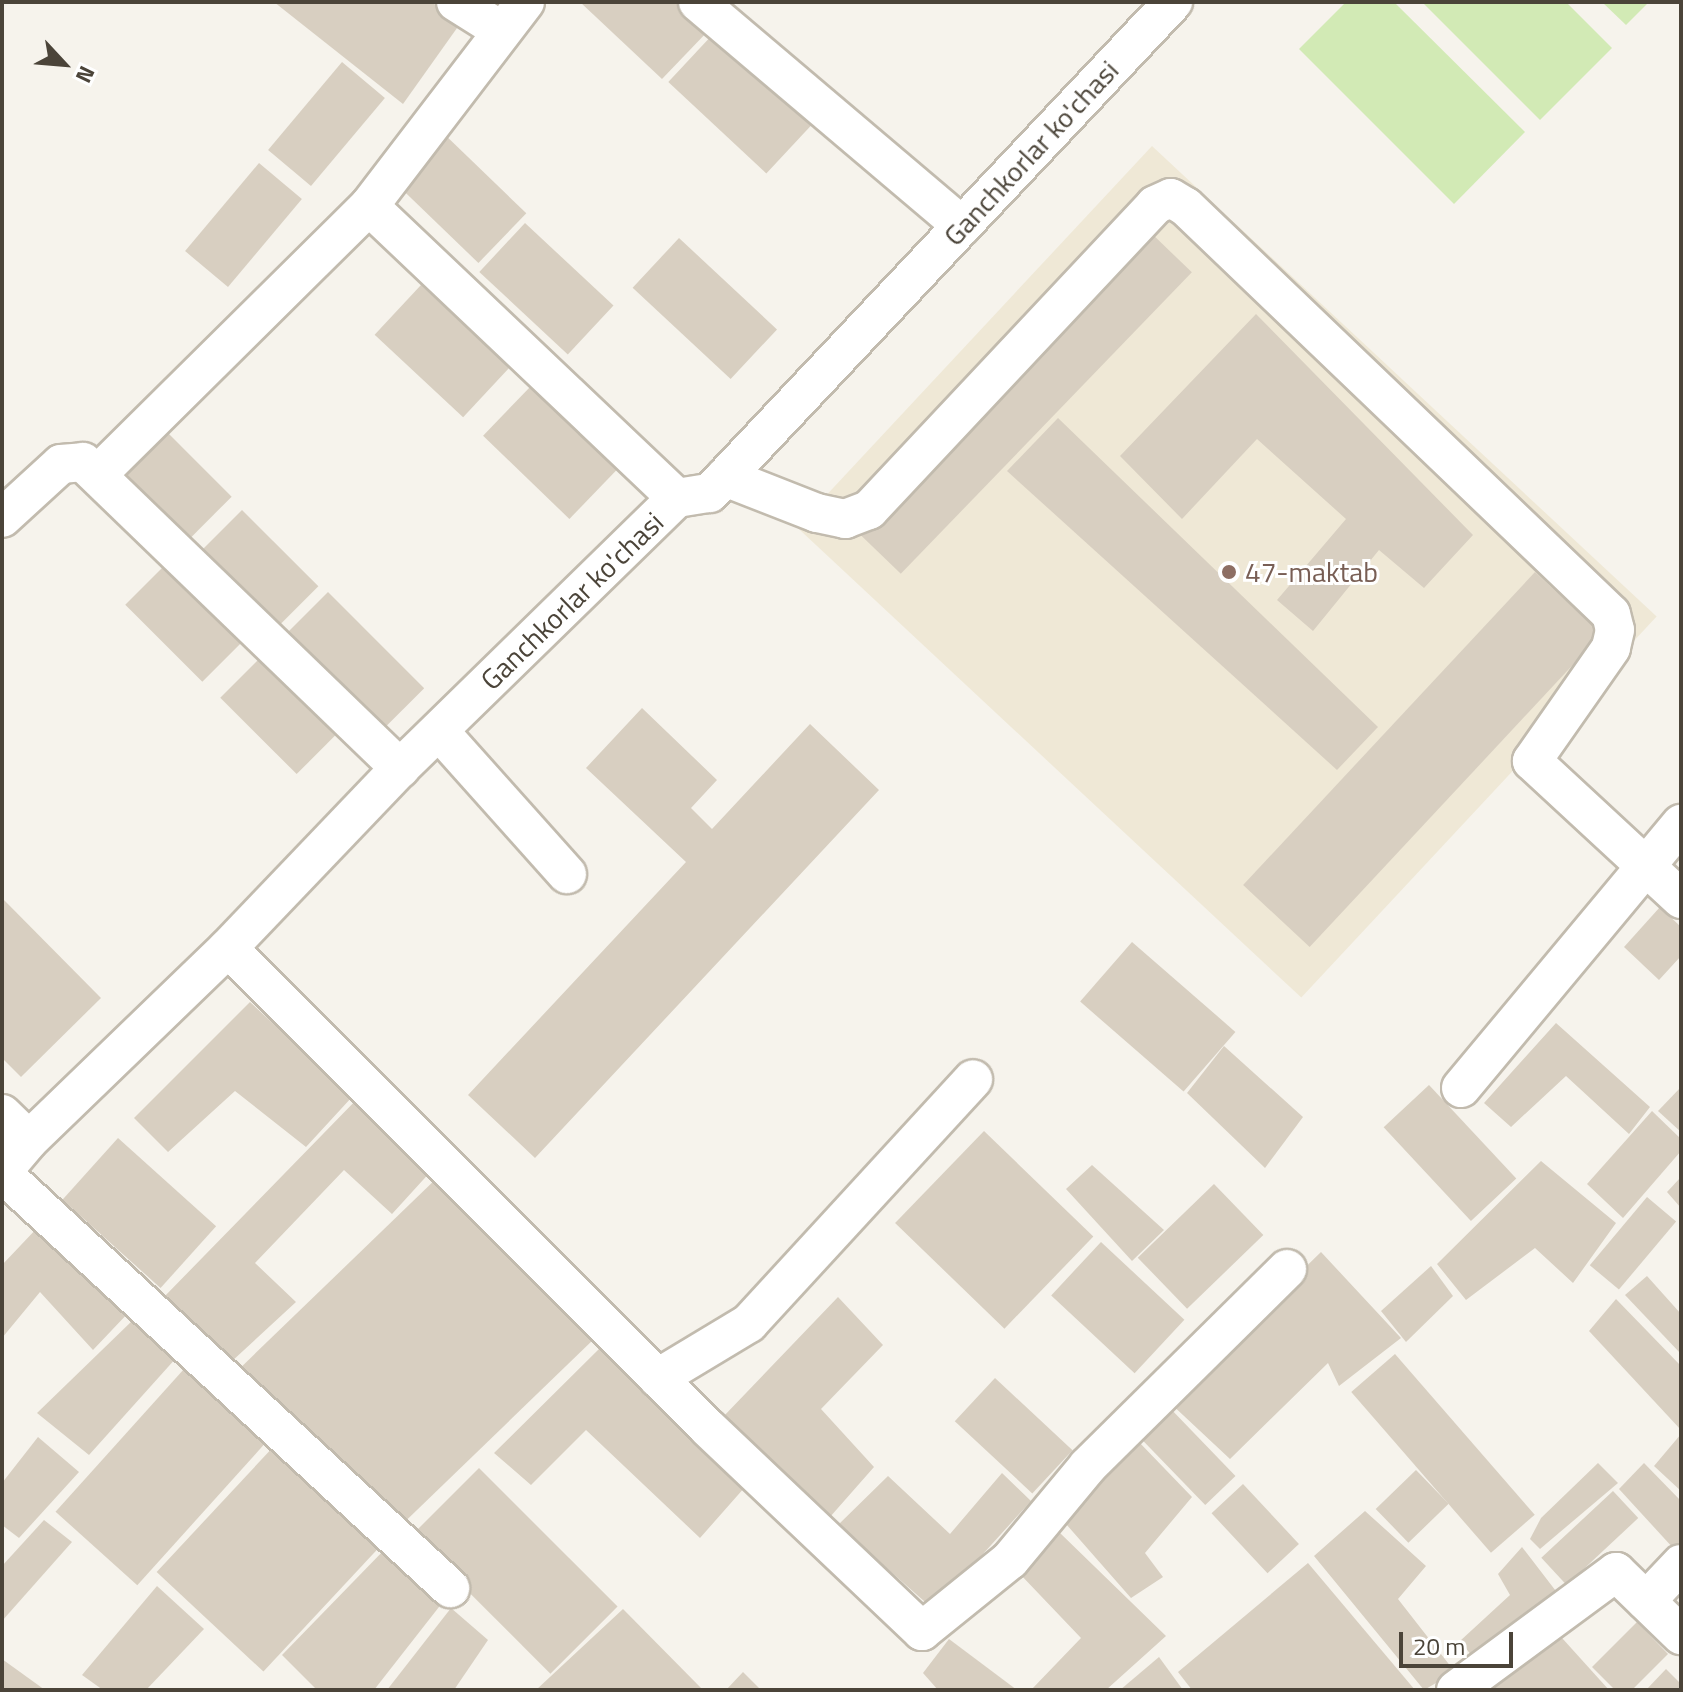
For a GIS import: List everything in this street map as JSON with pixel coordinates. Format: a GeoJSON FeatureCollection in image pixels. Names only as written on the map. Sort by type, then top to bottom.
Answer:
{"type":"FeatureCollection","features":[{"type":"Feature","properties":{"kind":"street"},"geometry":{"type":"LineString","coordinates":[[98,474],[369,206],[514,16],[456,2]]}},
{"type":"Feature","properties":{"kind":"street"},"geometry":{"type":"LineString","coordinates":[[698,2],[962,226]]}},
{"type":"Feature","properties":{"kind":"street","name":"Ganchkorlar ko'chasi"},"geometry":{"type":"LineString","coordinates":[[2,1173],[15,1127],[228,948],[400,768],[677,498],[710,493],[1173,2]]}},
{"type":"Feature","properties":{"kind":"street"},"geometry":{"type":"LineString","coordinates":[[725,477],[817,513],[845,519],[869,510],[1155,205],[1171,198],[1186,207],[1611,614],[1615,630],[1611,648],[1532,761],[1681,899]]}},
{"type":"Feature","properties":{"kind":"street"},"geometry":{"type":"LineString","coordinates":[[369,206],[677,498]]}},
{"type":"Feature","properties":{"kind":"street"},"geometry":{"type":"LineString","coordinates":[[2,518],[61,464],[83,462],[400,768]]}},
{"type":"Feature","properties":{"kind":"street"},"geometry":{"type":"LineString","coordinates":[[439,731],[567,874]]}},
{"type":"Feature","properties":{"kind":"street"},"geometry":{"type":"LineString","coordinates":[[1461,1088],[1681,824]]}},
{"type":"Feature","properties":{"kind":"street"},"geometry":{"type":"LineString","coordinates":[[228,948],[658,1378],[922,1631],[1010,1560],[1088,1466],[1287,1269]]}},
{"type":"Feature","properties":{"kind":"street"},"geometry":{"type":"LineString","coordinates":[[658,1378],[749,1323],[973,1079]]}},
{"type":"Feature","properties":{"kind":"street"},"geometry":{"type":"LineString","coordinates":[[2,1173],[450,1588]]}},
{"type":"Feature","properties":{"kind":"street"},"geometry":{"type":"LineString","coordinates":[[1646,1601],[1681,1564]]}},
{"type":"Feature","properties":{"kind":"street"},"geometry":{"type":"LineString","coordinates":[[1456,1690],[1616,1572],[1681,1635]]}},
{"type":"Feature","properties":{"kind":"shaded area","name":"47-maktab"},"geometry":{"type":"Polygon","coordinates":[[[1152,146],[1657,617],[1301,998],[797,527],[1152,146]]]}},
{"type":"Feature","properties":{"kind":"green space"},"geometry":{"type":"Polygon","coordinates":[[[1346,2],[1394,2],[1525,132],[1454,204],[1299,49],[1346,2]]]}},
{"type":"Feature","properties":{"kind":"green space"},"geometry":{"type":"Polygon","coordinates":[[[1422,2],[1566,2],[1612,48],[1540,120],[1422,2]]]}},
{"type":"Feature","properties":{"kind":"green space"},"geometry":{"type":"Polygon","coordinates":[[[1602,2],[1649,2],[1626,25],[1602,2]]]}},
{"type":"Feature","properties":{"kind":"building"},"geometry":{"type":"Polygon","coordinates":[[[274,2],[431,2],[462,21],[403,104],[274,2]]]}},
{"type":"Feature","properties":{"kind":"building"},"geometry":{"type":"Polygon","coordinates":[[[580,2],[679,2],[709,30],[662,79],[580,2]]]}},
{"type":"Feature","properties":{"kind":"building"},"geometry":{"type":"Polygon","coordinates":[[[714,33],[812,124],[766,173],[668,82],[714,33]]]}},
{"type":"Feature","properties":{"kind":"building"},"geometry":{"type":"Polygon","coordinates":[[[342,62],[385,98],[311,186],[268,150],[342,62]]]}},
{"type":"Feature","properties":{"kind":"building"},"geometry":{"type":"Polygon","coordinates":[[[440,130],[526,213],[478,263],[392,180],[440,130]]]}},
{"type":"Feature","properties":{"kind":"building"},"geometry":{"type":"Polygon","coordinates":[[[259,163],[302,199],[228,287],[185,251],[259,163]]]}},
{"type":"Feature","properties":{"kind":"building"},"geometry":{"type":"Polygon","coordinates":[[[525,223],[613,306],[568,355],[479,272],[525,223]]]}},
{"type":"Feature","properties":{"kind":"building"},"geometry":{"type":"Polygon","coordinates":[[[1148,230],[1192,272],[901,574],[857,531],[1148,230]]]}},
{"type":"Feature","properties":{"kind":"building"},"geometry":{"type":"Polygon","coordinates":[[[679,238],[777,329],[731,379],[633,288],[679,238]]]}},
{"type":"Feature","properties":{"kind":"building"},"geometry":{"type":"Polygon","coordinates":[[[421,285],[509,368],[463,417],[375,335],[421,285]]]}},
{"type":"Feature","properties":{"kind":"building"},"geometry":{"type":"Polygon","coordinates":[[[1256,314],[1473,535],[1424,588],[1379,550],[1313,631],[1277,600],[1346,519],[1257,439],[1182,519],[1120,456],[1256,314]]]}},
{"type":"Feature","properties":{"kind":"building"},"geometry":{"type":"Polygon","coordinates":[[[531,386],[617,469],[569,519],[483,436],[531,386]]]}},
{"type":"Feature","properties":{"kind":"building"},"geometry":{"type":"Polygon","coordinates":[[[1058,418],[1378,727],[1337,770],[1007,471],[1058,418]]]}},
{"type":"Feature","properties":{"kind":"building"},"geometry":{"type":"Polygon","coordinates":[[[156,421],[232,497],[190,538],[114,463],[156,421]]]}},
{"type":"Feature","properties":{"kind":"building"},"geometry":{"type":"Polygon","coordinates":[[[242,510],[318,586],[277,628],[200,552],[242,510]]]}},
{"type":"Feature","properties":{"kind":"building"},"geometry":{"type":"Polygon","coordinates":[[[167,563],[244,640],[202,682],[125,605],[167,563]]]}},
{"type":"Feature","properties":{"kind":"building"},"geometry":{"type":"Polygon","coordinates":[[[1535,572],[1602,634],[1310,947],[1243,885],[1535,572]]]}},
{"type":"Feature","properties":{"kind":"building"},"geometry":{"type":"Polygon","coordinates":[[[328,592],[424,688],[383,729],[287,633],[328,592]]]}},
{"type":"Feature","properties":{"kind":"building"},"geometry":{"type":"Polygon","coordinates":[[[262,656],[338,732],[297,774],[220,698],[262,656]]]}},
{"type":"Feature","properties":{"kind":"building"},"geometry":{"type":"Polygon","coordinates":[[[642,708],[717,780],[691,808],[712,829],[810,724],[879,790],[535,1158],[468,1095],[686,862],[586,768],[642,708]]]}},
{"type":"Feature","properties":{"kind":"building"},"geometry":{"type":"Polygon","coordinates":[[[2,898],[101,998],[21,1077],[2,1058],[2,898]]]}},
{"type":"Feature","properties":{"kind":"building"},"geometry":{"type":"Polygon","coordinates":[[[1660,907],[1681,927],[1681,956],[1659,980],[1624,947],[1660,907]]]}},
{"type":"Feature","properties":{"kind":"building"},"geometry":{"type":"Polygon","coordinates":[[[1132,942],[1235,1032],[1184,1092],[1080,1002],[1132,942]]]}},
{"type":"Feature","properties":{"kind":"building"},"geometry":{"type":"Polygon","coordinates":[[[250,1002],[352,1097],[306,1147],[235,1091],[168,1152],[134,1118],[250,1002]]]}},
{"type":"Feature","properties":{"kind":"building"},"geometry":{"type":"Polygon","coordinates":[[[1556,1023],[1650,1107],[1629,1134],[1566,1076],[1511,1127],[1484,1103],[1556,1023]]]}},
{"type":"Feature","properties":{"kind":"building"},"geometry":{"type":"Polygon","coordinates":[[[1224,1046],[1303,1117],[1265,1168],[1187,1093],[1224,1046]]]}},
{"type":"Feature","properties":{"kind":"building"},"geometry":{"type":"Polygon","coordinates":[[[1429,1085],[1516,1179],[1471,1221],[1384,1127],[1429,1085]]]}},
{"type":"Feature","properties":{"kind":"building"},"geometry":{"type":"Polygon","coordinates":[[[1681,1087],[1681,1132],[1658,1111],[1681,1087]]]}},
{"type":"Feature","properties":{"kind":"building"},"geometry":{"type":"Polygon","coordinates":[[[361,1095],[433,1169],[392,1214],[344,1170],[255,1263],[296,1302],[231,1362],[163,1298],[361,1095]]]}},
{"type":"Feature","properties":{"kind":"building"},"geometry":{"type":"Polygon","coordinates":[[[1652,1111],[1681,1139],[1681,1151],[1623,1218],[1587,1184],[1652,1111]]]}},
{"type":"Feature","properties":{"kind":"building"},"geometry":{"type":"Polygon","coordinates":[[[984,1131],[1093,1237],[1004,1329],[895,1223],[984,1131]]]}},
{"type":"Feature","properties":{"kind":"building"},"geometry":{"type":"Polygon","coordinates":[[[118,1138],[216,1226],[161,1288],[62,1200],[118,1138]]]}},
{"type":"Feature","properties":{"kind":"building"},"geometry":{"type":"Polygon","coordinates":[[[1541,1161],[1616,1223],[1573,1283],[1535,1248],[1466,1300],[1437,1264],[1541,1161]]]}},
{"type":"Feature","properties":{"kind":"building"},"geometry":{"type":"Polygon","coordinates":[[[1092,1165],[1164,1230],[1132,1261],[1066,1189],[1092,1165]]]}},
{"type":"Feature","properties":{"kind":"building"},"geometry":{"type":"Polygon","coordinates":[[[440,1175],[596,1337],[397,1529],[241,1367],[440,1175]]]}},
{"type":"Feature","properties":{"kind":"building"},"geometry":{"type":"Polygon","coordinates":[[[1681,1177],[1681,1208],[1667,1192],[1681,1177]]]}},
{"type":"Feature","properties":{"kind":"building"},"geometry":{"type":"Polygon","coordinates":[[[1214,1184],[1263,1235],[1187,1309],[1138,1258],[1214,1184]]]}},
{"type":"Feature","properties":{"kind":"building"},"geometry":{"type":"Polygon","coordinates":[[[1647,1197],[1676,1221],[1619,1290],[1590,1265],[1647,1197]]]}},
{"type":"Feature","properties":{"kind":"building"},"geometry":{"type":"Polygon","coordinates":[[[39,1226],[130,1311],[93,1350],[40,1292],[2,1338],[2,1265],[39,1226]]]}},
{"type":"Feature","properties":{"kind":"building"},"geometry":{"type":"Polygon","coordinates":[[[1101,1242],[1184,1320],[1135,1373],[1051,1295],[1101,1242]]]}},
{"type":"Feature","properties":{"kind":"building"},"geometry":{"type":"Polygon","coordinates":[[[1321,1252],[1401,1338],[1339,1386],[1328,1363],[1230,1459],[1168,1401],[1321,1252]]]}},
{"type":"Feature","properties":{"kind":"building"},"geometry":{"type":"Polygon","coordinates":[[[1431,1266],[1453,1296],[1406,1342],[1381,1311],[1431,1266]]]}},
{"type":"Feature","properties":{"kind":"building"},"geometry":{"type":"Polygon","coordinates":[[[1647,1276],[1681,1314],[1681,1354],[1625,1295],[1647,1276]]]}},
{"type":"Feature","properties":{"kind":"building"},"geometry":{"type":"Polygon","coordinates":[[[838,1297],[883,1345],[821,1409],[874,1467],[830,1517],[722,1418],[838,1297]]]}},
{"type":"Feature","properties":{"kind":"building"},"geometry":{"type":"Polygon","coordinates":[[[1616,1299],[1681,1366],[1681,1430],[1589,1331],[1616,1299]]]}},
{"type":"Feature","properties":{"kind":"building"},"geometry":{"type":"Polygon","coordinates":[[[133,1320],[177,1357],[89,1455],[37,1413],[133,1320]]]}},
{"type":"Feature","properties":{"kind":"building"},"geometry":{"type":"Polygon","coordinates":[[[599,1349],[745,1487],[700,1538],[586,1430],[531,1485],[494,1453],[599,1349]]]}},
{"type":"Feature","properties":{"kind":"building"},"geometry":{"type":"Polygon","coordinates":[[[1395,1354],[1535,1515],[1491,1553],[1351,1392],[1395,1354]]]}},
{"type":"Feature","properties":{"kind":"building"},"geometry":{"type":"Polygon","coordinates":[[[184,1369],[266,1443],[137,1585],[56,1512],[184,1369]]]}},
{"type":"Feature","properties":{"kind":"building"},"geometry":{"type":"Polygon","coordinates":[[[995,1378],[1073,1450],[1032,1493],[955,1421],[995,1378]]]}},
{"type":"Feature","properties":{"kind":"building"},"geometry":{"type":"Polygon","coordinates":[[[1166,1404],[1235,1476],[1205,1505],[1136,1433],[1166,1404]]]}},
{"type":"Feature","properties":{"kind":"building"},"geometry":{"type":"Polygon","coordinates":[[[1681,1434],[1681,1491],[1654,1466],[1681,1434]]]}},
{"type":"Feature","properties":{"kind":"building"},"geometry":{"type":"Polygon","coordinates":[[[38,1437],[79,1472],[19,1538],[2,1525],[2,1483],[38,1437]]]}},
{"type":"Feature","properties":{"kind":"building"},"geometry":{"type":"Polygon","coordinates":[[[1138,1441],[1192,1497],[1145,1553],[1163,1577],[1131,1598],[1066,1524],[1138,1441]]]}},
{"type":"Feature","properties":{"kind":"building"},"geometry":{"type":"Polygon","coordinates":[[[276,1444],[383,1544],[263,1672],[157,1572],[276,1444]]]}},
{"type":"Feature","properties":{"kind":"building"},"geometry":{"type":"Polygon","coordinates":[[[1598,1463],[1618,1483],[1540,1549],[1530,1539],[1541,1518],[1598,1463]]]}},
{"type":"Feature","properties":{"kind":"building"},"geometry":{"type":"Polygon","coordinates":[[[1644,1463],[1681,1501],[1681,1542],[1674,1549],[1619,1489],[1644,1463]]]}},
{"type":"Feature","properties":{"kind":"building"},"geometry":{"type":"Polygon","coordinates":[[[479,1468],[618,1607],[550,1674],[412,1535],[479,1468]]]}},
{"type":"Feature","properties":{"kind":"building"},"geometry":{"type":"Polygon","coordinates":[[[1416,1470],[1449,1504],[1408,1543],[1376,1509],[1416,1470]]]}},
{"type":"Feature","properties":{"kind":"building"},"geometry":{"type":"Polygon","coordinates":[[[1002,1473],[1031,1501],[933,1609],[838,1525],[888,1476],[950,1534],[1002,1473]]]}},
{"type":"Feature","properties":{"kind":"building"},"geometry":{"type":"Polygon","coordinates":[[[1243,1484],[1299,1544],[1267,1573],[1212,1513],[1243,1484]]]}},
{"type":"Feature","properties":{"kind":"building"},"geometry":{"type":"Polygon","coordinates":[[[1613,1491],[1638,1518],[1567,1585],[1541,1558],[1613,1491]]]}},
{"type":"Feature","properties":{"kind":"building"},"geometry":{"type":"Polygon","coordinates":[[[1365,1511],[1426,1566],[1398,1599],[1455,1672],[1424,1690],[1314,1556],[1365,1511]]]}},
{"type":"Feature","properties":{"kind":"building"},"geometry":{"type":"Polygon","coordinates":[[[44,1520],[72,1542],[2,1621],[2,1566],[44,1520]]]}},
{"type":"Feature","properties":{"kind":"building"},"geometry":{"type":"Polygon","coordinates":[[[1059,1532],[1166,1636],[1106,1690],[1031,1690],[1081,1638],[1019,1573],[1059,1532]]]}},
{"type":"Feature","properties":{"kind":"building"},"geometry":{"type":"Polygon","coordinates":[[[387,1547],[446,1598],[374,1690],[317,1690],[282,1655],[387,1547]]]}},
{"type":"Feature","properties":{"kind":"building"},"geometry":{"type":"Polygon","coordinates":[[[1522,1547],[1562,1599],[1480,1666],[1460,1641],[1510,1595],[1498,1574],[1522,1547]]]}},
{"type":"Feature","properties":{"kind":"building"},"geometry":{"type":"Polygon","coordinates":[[[1308,1563],[1415,1690],[1192,1690],[1178,1672],[1308,1563]]]}},
{"type":"Feature","properties":{"kind":"building"},"geometry":{"type":"Polygon","coordinates":[[[157,1586],[204,1629],[146,1690],[103,1690],[82,1675],[157,1586]]]}},
{"type":"Feature","properties":{"kind":"building"},"geometry":{"type":"Polygon","coordinates":[[[451,1608],[488,1640],[454,1690],[387,1690],[451,1608]]]}},
{"type":"Feature","properties":{"kind":"building"},"geometry":{"type":"Polygon","coordinates":[[[623,1609],[703,1690],[536,1690],[623,1609]]]}},
{"type":"Feature","properties":{"kind":"building"},"geometry":{"type":"Polygon","coordinates":[[[1637,1622],[1668,1654],[1632,1690],[1615,1690],[1592,1667],[1637,1622]]]}},
{"type":"Feature","properties":{"kind":"building"},"geometry":{"type":"Polygon","coordinates":[[[1553,1628],[1609,1690],[1478,1690],[1553,1628]]]}},
{"type":"Feature","properties":{"kind":"building"},"geometry":{"type":"Polygon","coordinates":[[[949,1639],[1017,1690],[938,1690],[923,1673],[949,1639]]]}},
{"type":"Feature","properties":{"kind":"building"},"geometry":{"type":"Polygon","coordinates":[[[1159,1657],[1183,1690],[1120,1690],[1159,1657]]]}},
{"type":"Feature","properties":{"kind":"building"},"geometry":{"type":"Polygon","coordinates":[[[2,1659],[45,1690],[2,1690],[2,1659]]]}},
{"type":"Feature","properties":{"kind":"building"},"geometry":{"type":"Polygon","coordinates":[[[1666,1669],[1681,1684],[1681,1690],[1646,1690],[1666,1669]]]}},
{"type":"Feature","properties":{"kind":"building"},"geometry":{"type":"Polygon","coordinates":[[[743,1672],[761,1690],[726,1690],[743,1672]]]}},
{"type":"Feature","properties":{"kind":"place","name":"47-maktab"},"geometry":{"type":"Point","coordinates":[1229,572]}}]}
